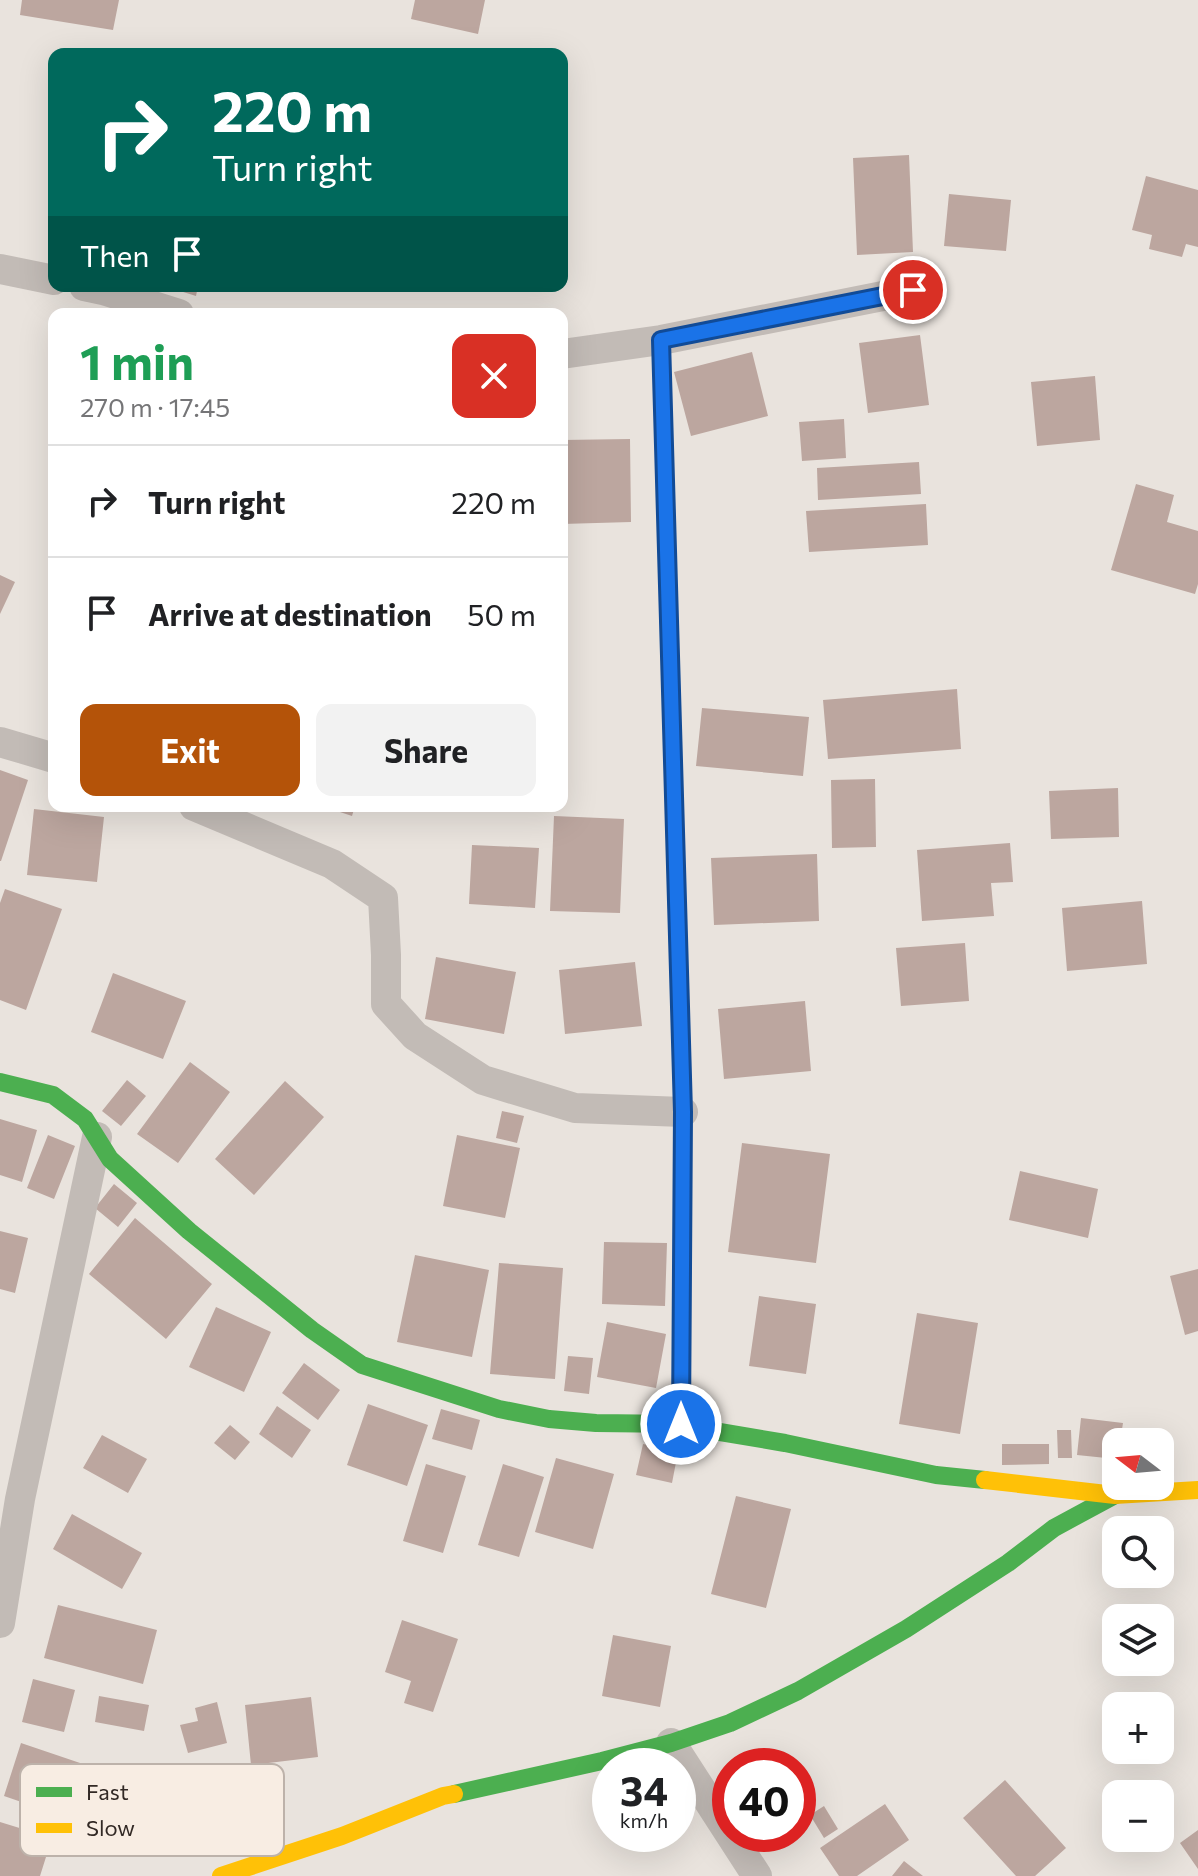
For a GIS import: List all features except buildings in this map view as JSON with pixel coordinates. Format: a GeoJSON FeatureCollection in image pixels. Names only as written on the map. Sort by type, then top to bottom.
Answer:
{"type":"FeatureCollection","features":[{"type":"Feature","properties":{"kind":"street"},"geometry":{"type":"LineString","coordinates":[[0,269],[48,279]]}},
{"type":"Feature","properties":{"kind":"street"},"geometry":{"type":"LineString","coordinates":[[568,353],[661,340],[913,290]]}},
{"type":"Feature","properties":{"kind":"street"},"geometry":{"type":"LineString","coordinates":[[109,292],[160,308]]}},
{"type":"Feature","properties":{"kind":"street"},"geometry":{"type":"LineString","coordinates":[[661,340],[683,1112],[681,1424]]}},
{"type":"Feature","properties":{"kind":"street"},"geometry":{"type":"LineString","coordinates":[[0,742],[48,756]]}},
{"type":"Feature","properties":{"kind":"street"},"geometry":{"type":"LineString","coordinates":[[208,812],[332,864],[383,898],[386,1004],[415,1036],[483,1080],[575,1108],[683,1112]]}},
{"type":"Feature","properties":{"kind":"street"},"geometry":{"type":"LineString","coordinates":[[0,1082],[53,1095],[85,1119],[110,1159],[189,1231],[312,1330],[362,1365],[499,1409],[549,1419],[681,1424],[936,1475],[1102,1494]]}},
{"type":"Feature","properties":{"kind":"street"},"geometry":{"type":"LineString","coordinates":[[0,1623],[20,1499],[97,1137]]}},
{"type":"Feature","properties":{"kind":"street"},"geometry":{"type":"LineString","coordinates":[[1174,1491],[1198,1490]]}},
{"type":"Feature","properties":{"kind":"street"},"geometry":{"type":"LineString","coordinates":[[284,1855],[443,1796],[602,1761],[730,1723],[798,1691],[906,1629],[1008,1563],[1054,1528],[1106,1500]]}},
{"type":"Feature","properties":{"kind":"street"},"geometry":{"type":"LineString","coordinates":[[671,1743],[757,1876]]}},
{"type":"Feature","properties":{"kind":"street"},"geometry":{"type":"LineString","coordinates":[[221,1876],[282,1856]]}},
{"type":"Feature","properties":{"kind":"traffic: fast"},"geometry":{"type":"LineString","coordinates":[[661,340],[678,945]]}},
{"type":"Feature","properties":{"kind":"traffic: fast"},"geometry":{"type":"LineString","coordinates":[[0,1082],[53,1095],[85,1119],[110,1159],[189,1231],[312,1330],[362,1365],[499,1409],[549,1419],[681,1424],[936,1475],[985,1480]]}},
{"type":"Feature","properties":{"kind":"traffic: fast"},"geometry":{"type":"LineString","coordinates":[[454,1794],[602,1761],[730,1723],[798,1691],[906,1629],[1008,1563],[1054,1528],[1106,1500]]}},
{"type":"Feature","properties":{"kind":"traffic: slow"},"geometry":{"type":"LineString","coordinates":[[678,945],[683,1112],[681,1424]]}},
{"type":"Feature","properties":{"kind":"traffic: slow"},"geometry":{"type":"LineString","coordinates":[[985,1480],[1115,1495],[1198,1490]]}},
{"type":"Feature","properties":{"kind":"traffic: slow"},"geometry":{"type":"LineString","coordinates":[[284,1855],[454,1794]]}},
{"type":"Feature","properties":{"kind":"traffic: slow"},"geometry":{"type":"LineString","coordinates":[[221,1876],[282,1856]]}},
{"type":"Feature","properties":{"kind":"route"},"geometry":{"type":"LineString","coordinates":[[681,1424],[683,1112],[661,340],[913,290]]}}]}
